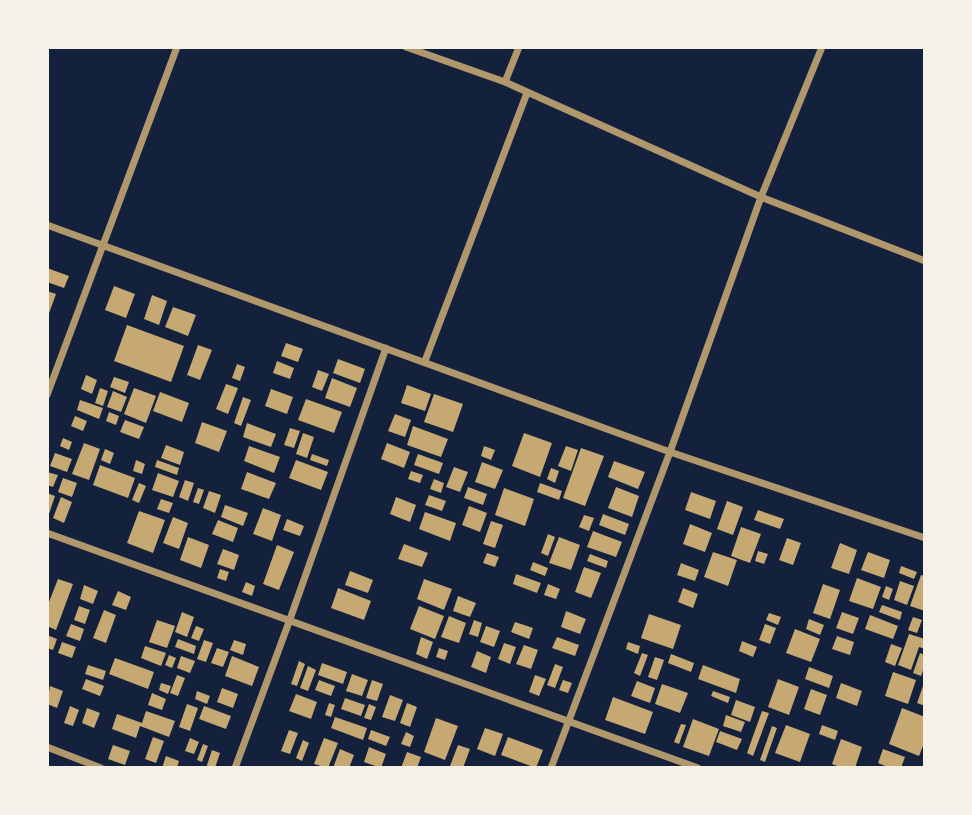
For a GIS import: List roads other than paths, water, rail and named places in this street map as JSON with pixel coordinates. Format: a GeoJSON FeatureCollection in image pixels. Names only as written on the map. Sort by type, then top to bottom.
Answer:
{"type":"FeatureCollection","features":[{"type":"Feature","properties":{"kind":"street"},"geometry":{"type":"LineString","coordinates":[[47,396],[177,47]]}},
{"type":"Feature","properties":{"kind":"street"},"geometry":{"type":"LineString","coordinates":[[406,47],[505,82],[761,197],[925,261]]}},
{"type":"Feature","properties":{"kind":"street"},"geometry":{"type":"LineString","coordinates":[[505,82],[519,47]]}},
{"type":"Feature","properties":{"kind":"street"},"geometry":{"type":"LineString","coordinates":[[551,768],[670,452],[761,197],[822,47]]}},
{"type":"Feature","properties":{"kind":"street"},"geometry":{"type":"LineString","coordinates":[[425,362],[527,93]]}},
{"type":"Feature","properties":{"kind":"street"},"geometry":{"type":"LineString","coordinates":[[47,225],[670,452],[925,538]]}},
{"type":"Feature","properties":{"kind":"street"},"geometry":{"type":"LineString","coordinates":[[235,768],[386,348]]}},
{"type":"Feature","properties":{"kind":"street"},"geometry":{"type":"LineString","coordinates":[[47,533],[698,768]]}},
{"type":"Feature","properties":{"kind":"street"},"geometry":{"type":"LineString","coordinates":[[47,747],[101,768]]}}]}
